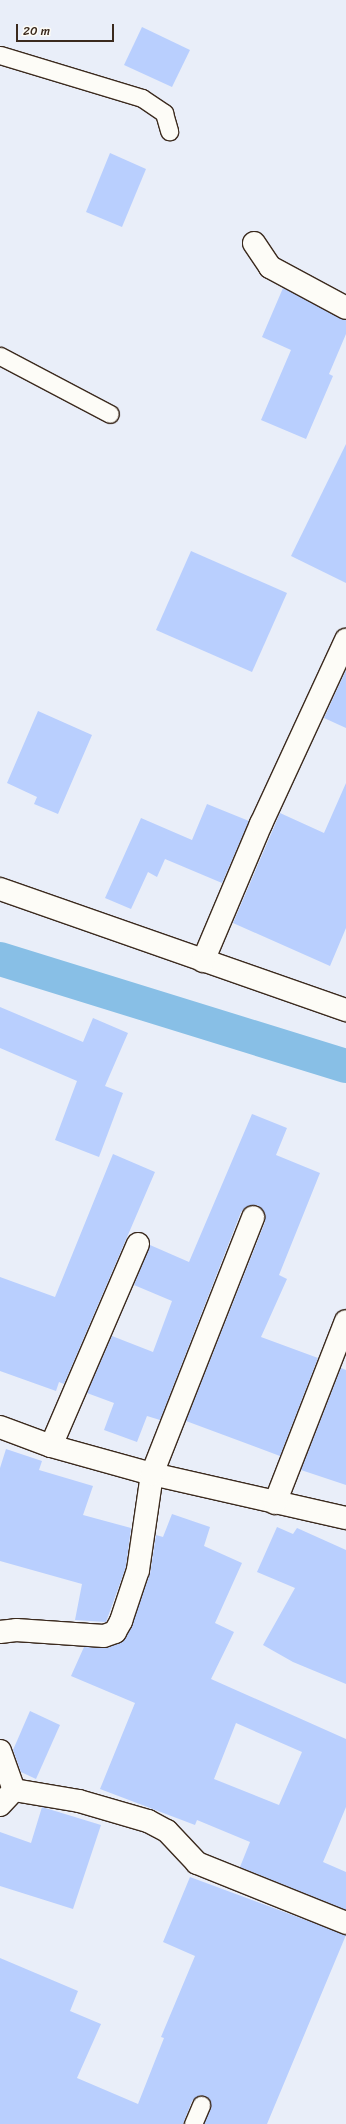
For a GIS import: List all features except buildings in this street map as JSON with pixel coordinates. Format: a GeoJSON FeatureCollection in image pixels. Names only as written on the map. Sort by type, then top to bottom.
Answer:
{"type":"FeatureCollection","features":[{"type":"Feature","properties":{"kind":"street"},"geometry":{"type":"LineString","coordinates":[[254,243],[270,267],[346,308]]}},
{"type":"Feature","properties":{"kind":"street"},"geometry":{"type":"LineString","coordinates":[[203,961],[261,824],[346,640]]}},
{"type":"Feature","properties":{"kind":"street"},"geometry":{"type":"LineString","coordinates":[[0,889],[346,1010]]}},
{"type":"Feature","properties":{"kind":"street"},"geometry":{"type":"LineString","coordinates":[[0,1632],[16,1630],[104,1636],[115,1632],[122,1621],[138,1570],[152,1474],[253,1217]]}},
{"type":"Feature","properties":{"kind":"street"},"geometry":{"type":"LineString","coordinates":[[51,1446],[138,1244]]}},
{"type":"Feature","properties":{"kind":"street"},"geometry":{"type":"LineString","coordinates":[[275,1503],[346,1322]]}},
{"type":"Feature","properties":{"kind":"street"},"geometry":{"type":"LineString","coordinates":[[0,1427],[51,1446],[152,1474],[346,1518]]}},
{"type":"Feature","properties":{"kind":"street"},"geometry":{"type":"LineString","coordinates":[[0,1751],[7,1797],[80,1800],[148,1821],[167,1831],[197,1863],[346,1923]]}},
{"type":"Feature","properties":{"kind":"lane"},"geometry":{"type":"LineString","coordinates":[[0,56],[142,98],[164,113],[169,131]]}},
{"type":"Feature","properties":{"kind":"lane"},"geometry":{"type":"LineString","coordinates":[[0,356],[110,414]]}},
{"type":"Feature","properties":{"kind":"lane"},"geometry":{"type":"LineString","coordinates":[[193,2124],[201,2105]]}},
{"type":"Feature","properties":{"kind":"waterway"},"geometry":{"type":"LineString","coordinates":[[0,959],[346,1066]]}}]}
